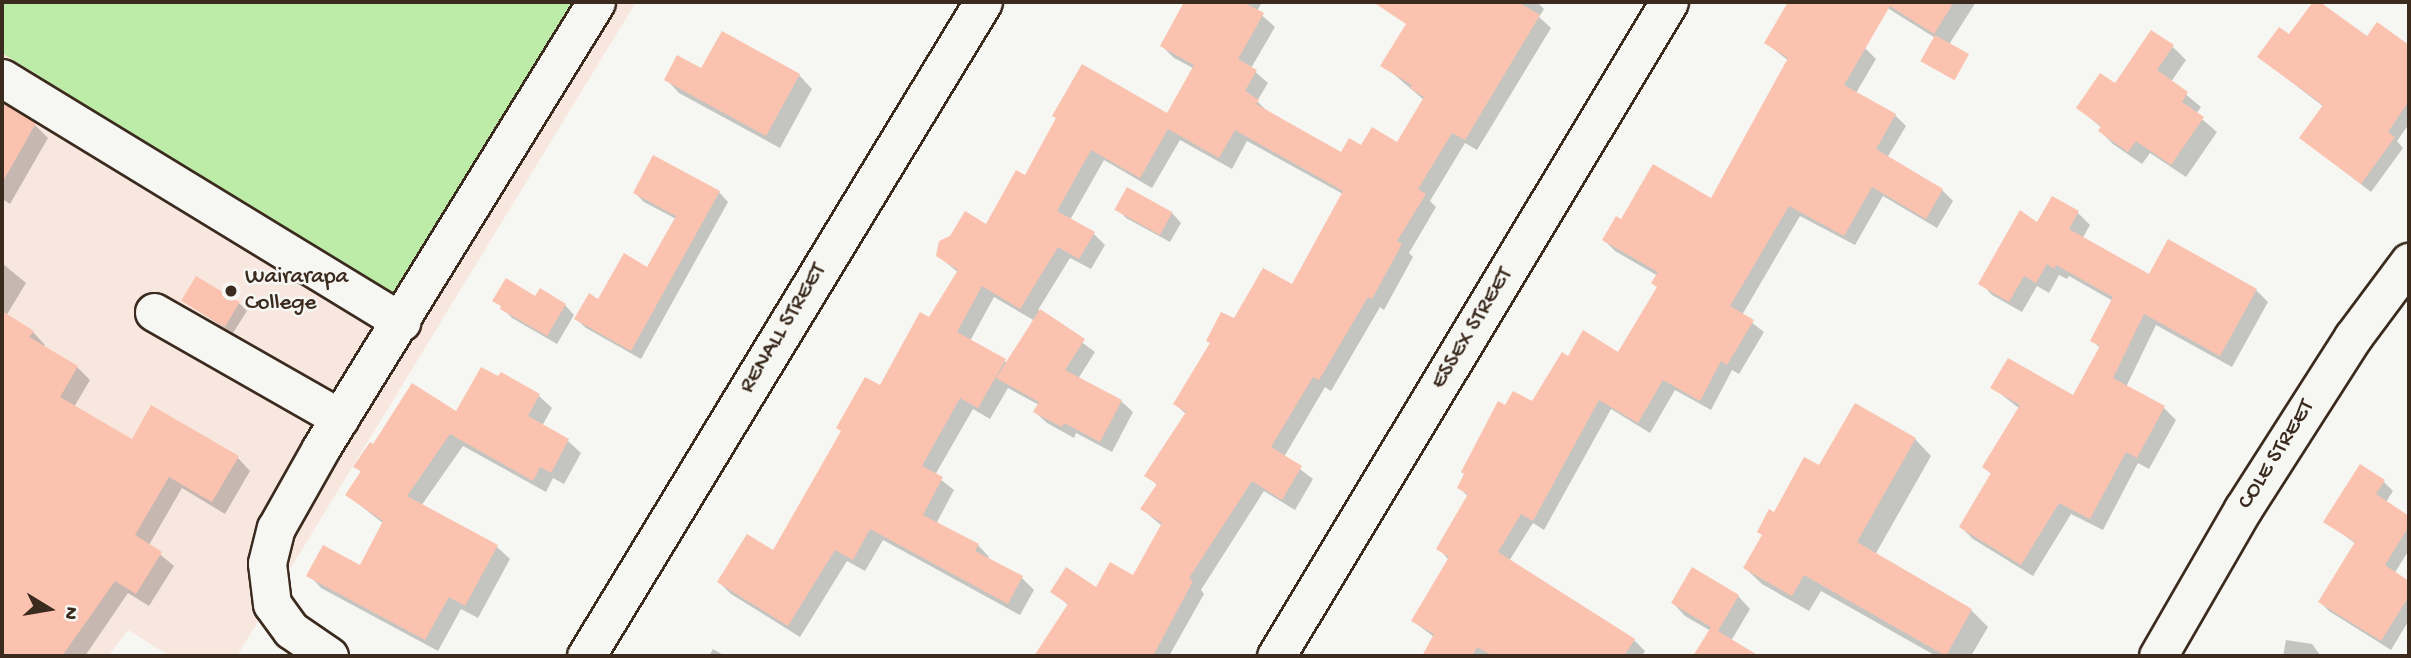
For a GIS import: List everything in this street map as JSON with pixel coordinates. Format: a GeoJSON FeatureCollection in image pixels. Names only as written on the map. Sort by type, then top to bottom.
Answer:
{"type":"FeatureCollection","features":[{"type":"Feature","properties":{"kind":"street"},"geometry":{"type":"LineString","coordinates":[[329,656],[300,638],[283,621],[272,604],[267,563],[276,528],[340,418],[596,2]]}},
{"type":"Feature","properties":{"kind":"street","name":"RENALL STREET"},"geometry":{"type":"LineString","coordinates":[[586,656],[983,2]]}},
{"type":"Feature","properties":{"kind":"street","name":"ESSEX STREET"},"geometry":{"type":"LineString","coordinates":[[1276,656],[1670,2]]}},
{"type":"Feature","properties":{"kind":"street"},"geometry":{"type":"LineString","coordinates":[[2,78],[401,322]]}},
{"type":"Feature","properties":{"kind":"street","name":"COLE STREET"},"geometry":{"type":"LineString","coordinates":[[2158,656],[2250,497],[2353,337],[2409,262]]}},
{"type":"Feature","properties":{"kind":"street"},"geometry":{"type":"LineString","coordinates":[[154,312],[340,418]]}},
{"type":"Feature","properties":{"kind":"shaded area","name":"Wairarapa College"},"geometry":{"type":"Polygon","coordinates":[[[2,2],[636,2],[237,656],[170,656],[128,630],[108,656],[2,656],[2,2]]]}},
{"type":"Feature","properties":{"kind":"green space"},"geometry":{"type":"Polygon","coordinates":[[[2,2],[578,2],[399,300],[2,53],[2,2]]]}},
{"type":"Feature","properties":{"kind":"building"},"geometry":{"type":"Polygon","coordinates":[[[1184,2],[1243,2],[1264,13],[1238,59],[1257,70],[1245,91],[1259,100],[1256,104],[1341,152],[1349,138],[1361,145],[1372,127],[1397,142],[1424,97],[1410,88],[1412,85],[1380,66],[1406,24],[1373,2],[1518,2],[1540,15],[1465,140],[1452,133],[1418,189],[1426,194],[1397,241],[1402,244],[1372,299],[1368,297],[1319,380],[1313,377],[1271,447],[1302,466],[1282,500],[1252,481],[1189,578],[1193,581],[1153,656],[1034,656],[1068,604],[1050,592],[1066,567],[1096,587],[1110,562],[1133,575],[1162,523],[1140,509],[1157,484],[1144,476],[1186,412],[1173,404],[1210,343],[1206,341],[1221,312],[1234,318],[1263,268],[1292,284],[1343,191],[1235,130],[1219,158],[1168,129],[1140,178],[1091,150],[1057,211],[1095,232],[1079,259],[1058,247],[1020,309],[982,286],[957,332],[1006,359],[978,408],[960,398],[922,466],[943,477],[923,515],[979,544],[975,551],[1023,576],[1008,604],[870,529],[853,560],[835,550],[788,626],[717,582],[747,534],[773,550],[841,431],[836,428],[865,377],[880,385],[920,312],[929,317],[958,270],[936,256],[939,241],[950,236],[965,211],[986,224],[1016,170],[1025,175],[1056,118],[1052,116],[1082,64],[1167,113],[1194,65],[1160,46],[1184,2]]]}},
{"type":"Feature","properties":{"kind":"building"},"geometry":{"type":"Polygon","coordinates":[[[1788,2],[1954,2],[1934,34],[1890,6],[1844,85],[1896,114],[1876,149],[1943,189],[1926,219],[1872,187],[1844,236],[1789,206],[1730,306],[1754,320],[1727,365],[1721,361],[1700,401],[1663,380],[1638,423],[1599,400],[1533,521],[1521,514],[1498,552],[1635,639],[1624,656],[1493,656],[1477,647],[1472,656],[1422,656],[1434,634],[1411,621],[1449,557],[1436,549],[1468,494],[1457,488],[1464,474],[1461,472],[1498,401],[1505,405],[1513,391],[1532,401],[1562,352],[1568,356],[1583,330],[1618,352],[1657,287],[1651,283],[1658,272],[1602,240],[1616,216],[1621,219],[1653,164],[1711,198],[1788,58],[1764,43],[1788,2]]]}},
{"type":"Feature","properties":{"kind":"building"},"geometry":{"type":"Polygon","coordinates":[[[2313,2],[2320,2],[2367,36],[2377,22],[2409,45],[2409,101],[2388,132],[2395,137],[2361,184],[2299,138],[2323,105],[2257,57],[2279,27],[2289,34],[2313,2]]]}},
{"type":"Feature","properties":{"kind":"building"},"geometry":{"type":"Polygon","coordinates":[[[2151,30],[2174,45],[2157,70],[2188,92],[2182,102],[2204,117],[2171,165],[2136,141],[2128,152],[2098,131],[2101,126],[2076,108],[2100,73],[2115,83],[2151,30]]]}},
{"type":"Feature","properties":{"kind":"building"},"geometry":{"type":"Polygon","coordinates":[[[722,31],[800,74],[766,136],[664,80],[677,55],[701,68],[722,31]]]}},
{"type":"Feature","properties":{"kind":"building"},"geometry":{"type":"Polygon","coordinates":[[[1935,35],[1969,54],[1955,80],[1920,61],[1935,35]]]}},
{"type":"Feature","properties":{"kind":"building"},"geometry":{"type":"Polygon","coordinates":[[[2,102],[36,123],[2,183],[2,102]]]}},
{"type":"Feature","properties":{"kind":"building"},"geometry":{"type":"Polygon","coordinates":[[[653,155],[720,191],[631,351],[574,319],[589,293],[598,299],[624,253],[647,267],[676,216],[633,193],[653,155]]]}},
{"type":"Feature","properties":{"kind":"building"},"geometry":{"type":"Polygon","coordinates":[[[1127,187],[1172,212],[1160,235],[1114,210],[1127,187]]]}},
{"type":"Feature","properties":{"kind":"building"},"geometry":{"type":"Polygon","coordinates":[[[2052,196],[2079,211],[2069,229],[2149,274],[2168,239],[2257,289],[2220,356],[2144,314],[2113,378],[2165,406],[2137,458],[2126,452],[2090,519],[2059,503],[2021,565],[1959,527],[1991,473],[1982,467],[2020,405],[1990,388],[2008,358],[2073,395],[2100,346],[2090,341],[2113,297],[2056,265],[2054,269],[2047,264],[2036,283],[2024,276],[2009,302],[1978,284],[2020,210],[2037,222],[2052,196]]]}},
{"type":"Feature","properties":{"kind":"building"},"geometry":{"type":"Polygon","coordinates":[[[196,276],[240,302],[225,327],[181,301],[196,276]]]}},
{"type":"Feature","properties":{"kind":"building"},"geometry":{"type":"Polygon","coordinates":[[[506,278],[535,296],[540,288],[566,304],[547,336],[500,309],[501,306],[492,301],[506,278]]]}},
{"type":"Feature","properties":{"kind":"building"},"geometry":{"type":"Polygon","coordinates":[[[1040,309],[1085,339],[1065,370],[1122,400],[1100,442],[1064,423],[1062,427],[1033,412],[1039,402],[996,378],[1040,309]]]}},
{"type":"Feature","properties":{"kind":"building"},"geometry":{"type":"Polygon","coordinates":[[[2,311],[34,331],[29,337],[78,366],[60,397],[132,439],[151,405],[239,456],[212,502],[169,477],[135,535],[162,552],[136,594],[115,581],[62,656],[2,656],[2,311]]]}},
{"type":"Feature","properties":{"kind":"building"},"geometry":{"type":"Polygon","coordinates":[[[481,367],[498,376],[501,372],[540,394],[528,416],[569,439],[551,473],[540,467],[533,481],[450,434],[407,496],[498,545],[465,606],[449,597],[425,640],[306,576],[323,545],[360,565],[383,521],[345,495],[361,471],[353,467],[370,442],[373,444],[412,383],[456,411],[481,367]]]}},
{"type":"Feature","properties":{"kind":"building"},"geometry":{"type":"Polygon","coordinates":[[[1855,403],[1916,438],[1857,542],[1972,609],[1946,656],[1804,575],[1792,596],[1743,568],[1762,535],[1757,532],[1769,509],[1774,512],[1804,457],[1819,465],[1855,403]]]}},
{"type":"Feature","properties":{"kind":"building"},"geometry":{"type":"Polygon","coordinates":[[[2360,464],[2385,480],[2376,494],[2409,516],[2409,526],[2385,565],[2409,581],[2409,596],[2381,641],[2318,602],[2355,542],[2323,522],[2360,464]]]}},
{"type":"Feature","properties":{"kind":"building"},"geometry":{"type":"Polygon","coordinates":[[[1692,567],[1739,595],[1718,631],[1759,656],[1693,656],[1711,627],[1671,603],[1692,567]]]}},
{"type":"Feature","properties":{"kind":"place","name":"Wairarapa College"},"geometry":{"type":"Point","coordinates":[231,291]}}]}
